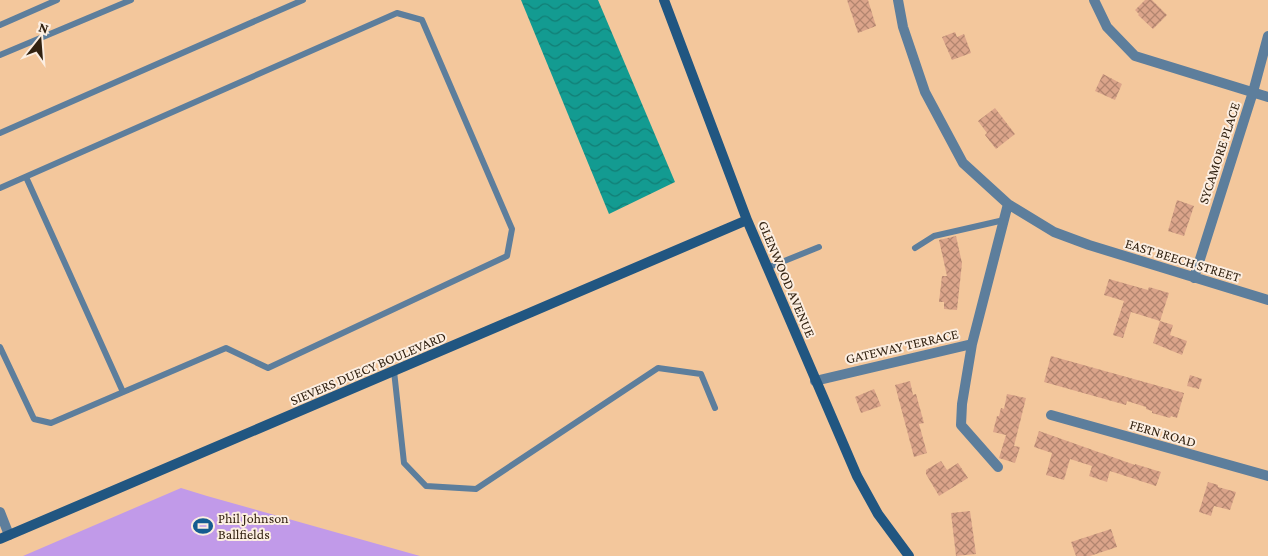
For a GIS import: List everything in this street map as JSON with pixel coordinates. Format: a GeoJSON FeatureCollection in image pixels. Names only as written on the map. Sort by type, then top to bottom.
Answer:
{"type":"FeatureCollection","features":[{"type":"Feature","properties":{"kind":"street","name":"GLENWOOD AVENUE"},"geometry":{"type":"LineString","coordinates":[[664,0],[747,220],[815,381],[857,476],[878,514],[909,556]]}},
{"type":"Feature","properties":{"kind":"street","name":"EAST BEECH STREET"},"geometry":{"type":"LineString","coordinates":[[898,0],[903,28],[925,92],[962,162],[1008,204],[1054,232],[1090,246],[1268,300]]}},
{"type":"Feature","properties":{"kind":"street"},"geometry":{"type":"LineString","coordinates":[[1094,0],[1107,27],[1135,56],[1268,97]]}},
{"type":"Feature","properties":{"kind":"street","name":"SYCAMORE PLACE"},"geometry":{"type":"LineString","coordinates":[[1194,278],[1253,92],[1268,36]]}},
{"type":"Feature","properties":{"kind":"street","name":"GATEWAY TERRACE"},"geometry":{"type":"LineString","coordinates":[[815,381],[972,344],[1008,204]]}},
{"type":"Feature","properties":{"kind":"street","name":"SIEVERS DUECY BOULEVARD"},"geometry":{"type":"LineString","coordinates":[[4,537],[747,220]]}},
{"type":"Feature","properties":{"kind":"street"},"geometry":{"type":"LineString","coordinates":[[972,344],[962,404],[962,426],[998,467]]}},
{"type":"Feature","properties":{"kind":"street","name":"FERN ROAD"},"geometry":{"type":"LineString","coordinates":[[1052,415],[1268,476]]}},
{"type":"Feature","properties":{"kind":"street"},"geometry":{"type":"LineString","coordinates":[[0,512],[4,537]]}},
{"type":"Feature","properties":{"kind":"lane"},"geometry":{"type":"LineString","coordinates":[[0,25],[57,0]]}},
{"type":"Feature","properties":{"kind":"lane"},"geometry":{"type":"LineString","coordinates":[[0,55],[131,0]]}},
{"type":"Feature","properties":{"kind":"lane"},"geometry":{"type":"LineString","coordinates":[[0,133],[303,0]]}},
{"type":"Feature","properties":{"kind":"lane"},"geometry":{"type":"LineString","coordinates":[[0,188],[397,13],[422,20],[512,229],[507,256],[268,368],[226,348],[51,423],[34,419],[0,347]]}},
{"type":"Feature","properties":{"kind":"lane"},"geometry":{"type":"LineString","coordinates":[[26,177],[123,392]]}},
{"type":"Feature","properties":{"kind":"lane"},"geometry":{"type":"LineString","coordinates":[[915,248],[934,236],[1004,220]]}},
{"type":"Feature","properties":{"kind":"lane"},"geometry":{"type":"LineString","coordinates":[[767,268],[819,247]]}},
{"type":"Feature","properties":{"kind":"lane"},"geometry":{"type":"LineString","coordinates":[[394,371],[404,463],[426,486],[476,489],[658,368],[701,374],[715,408]]}},
{"type":"Feature","properties":{"kind":"shaded area","name":"Phil Johnson Ballfields"},"geometry":{"type":"Polygon","coordinates":[[[181,488],[207,496],[420,556],[23,556],[181,488]]]}},
{"type":"Feature","properties":{"kind":"water"},"geometry":{"type":"Polygon","coordinates":[[[521,0],[598,0],[675,182],[609,214],[521,0]]]}},
{"type":"Feature","properties":{"kind":"building"},"geometry":{"type":"Polygon","coordinates":[[[847,0],[868,0],[876,26],[858,33],[847,0]]]}},
{"type":"Feature","properties":{"kind":"building"},"geometry":{"type":"Polygon","coordinates":[[[1145,0],[1152,0],[1167,15],[1153,29],[1135,10],[1145,0]]]}},
{"type":"Feature","properties":{"kind":"building"},"geometry":{"type":"Polygon","coordinates":[[[955,32],[957,37],[964,34],[971,53],[952,60],[942,37],[955,32]]]}},
{"type":"Feature","properties":{"kind":"building"},"geometry":{"type":"Polygon","coordinates":[[[1103,74],[1122,84],[1115,100],[1095,91],[1103,74]]]}},
{"type":"Feature","properties":{"kind":"building"},"geometry":{"type":"Polygon","coordinates":[[[995,108],[1015,134],[996,149],[985,135],[987,133],[978,121],[995,108]]]}},
{"type":"Feature","properties":{"kind":"building"},"geometry":{"type":"Polygon","coordinates":[[[1177,200],[1194,206],[1184,236],[1168,231],[1177,200]]]}},
{"type":"Feature","properties":{"kind":"building"},"geometry":{"type":"Polygon","coordinates":[[[956,236],[962,263],[957,310],[944,309],[944,302],[939,302],[942,276],[947,276],[939,240],[956,236]]]}},
{"type":"Feature","properties":{"kind":"building"},"geometry":{"type":"Polygon","coordinates":[[[1109,279],[1148,290],[1149,287],[1169,293],[1160,321],[1131,312],[1123,338],[1113,335],[1124,301],[1104,295],[1109,279]]]}},
{"type":"Feature","properties":{"kind":"building"},"geometry":{"type":"Polygon","coordinates":[[[1160,321],[1173,325],[1170,335],[1187,341],[1182,355],[1153,343],[1160,321]]]}},
{"type":"Feature","properties":{"kind":"building"},"geometry":{"type":"Polygon","coordinates":[[[1051,356],[1184,393],[1177,418],[1152,413],[1146,407],[1127,401],[1126,405],[1044,382],[1051,356]]]}},
{"type":"Feature","properties":{"kind":"building"},"geometry":{"type":"Polygon","coordinates":[[[1190,375],[1202,379],[1199,389],[1187,386],[1190,375]]]}},
{"type":"Feature","properties":{"kind":"building"},"geometry":{"type":"Polygon","coordinates":[[[910,381],[913,395],[916,394],[924,423],[919,424],[927,453],[914,457],[895,385],[910,381]]]}},
{"type":"Feature","properties":{"kind":"building"},"geometry":{"type":"Polygon","coordinates":[[[874,389],[881,406],[861,413],[855,397],[874,389]]]}},
{"type":"Feature","properties":{"kind":"building"},"geometry":{"type":"Polygon","coordinates":[[[1007,394],[1026,398],[1014,446],[1020,447],[1015,463],[999,458],[1006,435],[993,432],[997,416],[999,416],[1001,408],[1004,409],[1007,394]]]}},
{"type":"Feature","properties":{"kind":"building"},"geometry":{"type":"Polygon","coordinates":[[[1039,431],[1135,465],[1161,472],[1156,486],[1110,471],[1107,482],[1089,476],[1092,466],[1070,459],[1064,480],[1046,475],[1052,453],[1034,447],[1039,431]]]}},
{"type":"Feature","properties":{"kind":"building"},"geometry":{"type":"Polygon","coordinates":[[[941,461],[947,470],[958,463],[968,478],[939,496],[926,474],[926,470],[941,461]]]}},
{"type":"Feature","properties":{"kind":"building"},"geometry":{"type":"Polygon","coordinates":[[[1208,482],[1236,492],[1230,510],[1214,506],[1211,516],[1199,512],[1208,482]]]}},
{"type":"Feature","properties":{"kind":"building"},"geometry":{"type":"Polygon","coordinates":[[[970,511],[976,554],[956,556],[951,513],[970,511]]]}},
{"type":"Feature","properties":{"kind":"building"},"geometry":{"type":"Polygon","coordinates":[[[1111,529],[1117,547],[1090,556],[1076,556],[1071,542],[1111,529]]]}},
{"type":"Feature","properties":{"kind":"place","name":"Phil Johnson Ballfields"},"geometry":{"type":"Point","coordinates":[203,526]}}]}
